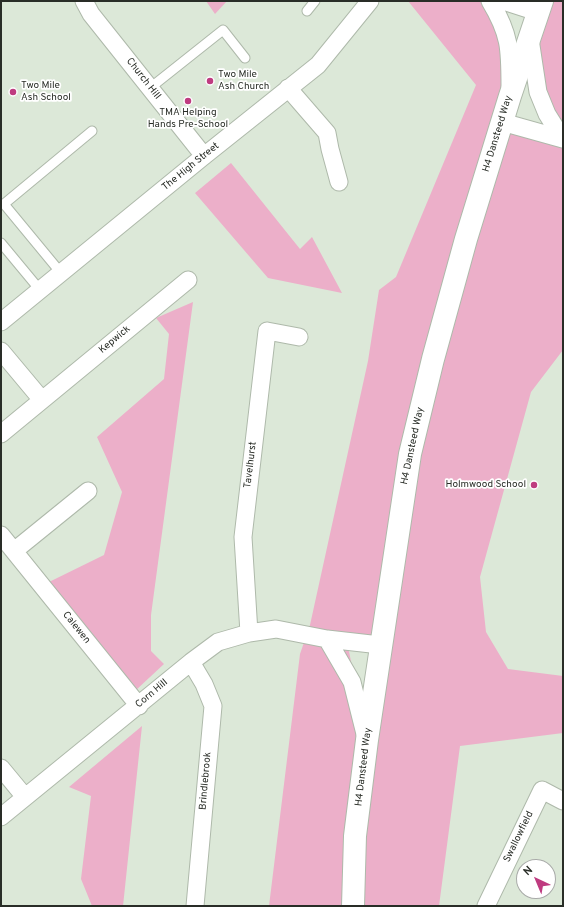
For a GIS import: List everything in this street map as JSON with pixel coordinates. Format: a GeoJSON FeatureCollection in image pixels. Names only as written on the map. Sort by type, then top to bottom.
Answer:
{"type":"FeatureCollection","features":[{"type":"Feature","properties":{"kind":"street","name":"Church Hill"},"geometry":{"type":"LineString","coordinates":[[84,1],[91,14],[204,156]]}},
{"type":"Feature","properties":{"kind":"street","name":"The High Street"},"geometry":{"type":"LineString","coordinates":[[1,322],[318,65],[370,1]]}},
{"type":"Feature","properties":{"kind":"street"},"geometry":{"type":"LineString","coordinates":[[490,1],[502,21],[510,49],[510,96]]}},
{"type":"Feature","properties":{"kind":"street"},"geometry":{"type":"LineString","coordinates":[[503,1],[539,7]]}},
{"type":"Feature","properties":{"kind":"street","name":"H4 Dansteed Way"},"geometry":{"type":"LineString","coordinates":[[353,906],[355,836],[367,740],[380,645],[410,454],[437,345],[502,122],[539,7]]}},
{"type":"Feature","properties":{"kind":"street"},"geometry":{"type":"LineString","coordinates":[[530,37],[538,92],[547,114],[562,138]]}},
{"type":"Feature","properties":{"kind":"street"},"geometry":{"type":"LineString","coordinates":[[288,88],[327,134],[339,182]]}},
{"type":"Feature","properties":{"kind":"street"},"geometry":{"type":"LineString","coordinates":[[502,122],[562,138]]}},
{"type":"Feature","properties":{"kind":"street","name":"Kepwick"},"geometry":{"type":"LineString","coordinates":[[1,434],[188,280]]}},
{"type":"Feature","properties":{"kind":"street","name":"Tavelhurst"},"geometry":{"type":"LineString","coordinates":[[249,633],[243,537],[267,331],[299,338]]}},
{"type":"Feature","properties":{"kind":"street"},"geometry":{"type":"LineString","coordinates":[[1,351],[42,400]]}},
{"type":"Feature","properties":{"kind":"street"},"geometry":{"type":"LineString","coordinates":[[14,551],[88,491]]}},
{"type":"Feature","properties":{"kind":"street","name":"Calewen"},"geometry":{"type":"LineString","coordinates":[[1,535],[139,706]]}},
{"type":"Feature","properties":{"kind":"street","name":"Corn Hill"},"geometry":{"type":"LineString","coordinates":[[1,817],[139,706],[191,662],[218,642],[249,633],[276,629],[327,639],[380,645]]}},
{"type":"Feature","properties":{"kind":"street"},"geometry":{"type":"LineString","coordinates":[[327,639],[352,682],[367,740]]}},
{"type":"Feature","properties":{"kind":"street","name":"Brindlebrook"},"geometry":{"type":"LineString","coordinates":[[191,662],[204,684],[213,706],[195,906]]}},
{"type":"Feature","properties":{"kind":"street"},"geometry":{"type":"LineString","coordinates":[[1,768],[25,797]]}},
{"type":"Feature","properties":{"kind":"street","name":"Swallowfield"},"geometry":{"type":"LineString","coordinates":[[486,906],[542,790],[563,801]]}},
{"type":"Feature","properties":{"kind":"lane"},"geometry":{"type":"LineString","coordinates":[[307,11],[316,1]]}},
{"type":"Feature","properties":{"kind":"lane"},"geometry":{"type":"LineString","coordinates":[[150,88],[223,30],[245,58]]}},
{"type":"Feature","properties":{"kind":"lane"},"geometry":{"type":"LineString","coordinates":[[61,273],[4,204],[92,132]]}},
{"type":"Feature","properties":{"kind":"lane"},"geometry":{"type":"LineString","coordinates":[[1,243],[40,290]]}},
{"type":"Feature","properties":{"kind":"shaded area"},"geometry":{"type":"Polygon","coordinates":[[[206,1],[227,1],[215,14],[206,1]]]}},
{"type":"Feature","properties":{"kind":"shaded area"},"geometry":{"type":"Polygon","coordinates":[[[408,1],[490,1],[502,21],[502,122],[561,138],[538,92],[537,13],[503,1],[563,1],[563,350],[531,392],[480,577],[486,632],[508,669],[563,676],[563,733],[460,746],[439,906],[269,906],[300,654],[310,625],[368,361],[379,290],[396,277],[476,85],[408,1]],[[347,642],[367,738],[380,646],[347,642]]]}},
{"type":"Feature","properties":{"kind":"shaded area"},"geometry":{"type":"Polygon","coordinates":[[[231,163],[300,249],[312,237],[342,293],[268,278],[195,193],[231,163]]]}},
{"type":"Feature","properties":{"kind":"shaded area"},"geometry":{"type":"Polygon","coordinates":[[[193,302],[151,615],[151,651],[164,664],[135,691],[49,582],[104,555],[122,492],[97,437],[164,379],[169,334],[156,318],[193,302]]]}},
{"type":"Feature","properties":{"kind":"shaded area"},"geometry":{"type":"Polygon","coordinates":[[[142,726],[123,906],[92,906],[81,879],[91,796],[69,787],[142,726]]]}},
{"type":"Feature","properties":{"kind":"place","name":"Two Mile Ash Church"},"geometry":{"type":"Point","coordinates":[210,81]}},
{"type":"Feature","properties":{"kind":"place","name":"Two Mile Ash School"},"geometry":{"type":"Point","coordinates":[13,92]}},
{"type":"Feature","properties":{"kind":"place","name":"TMA Helping Hands Pre-School"},"geometry":{"type":"Point","coordinates":[188,101]}},
{"type":"Feature","properties":{"kind":"place","name":"Holmwood School"},"geometry":{"type":"Point","coordinates":[534,485]}}]}
